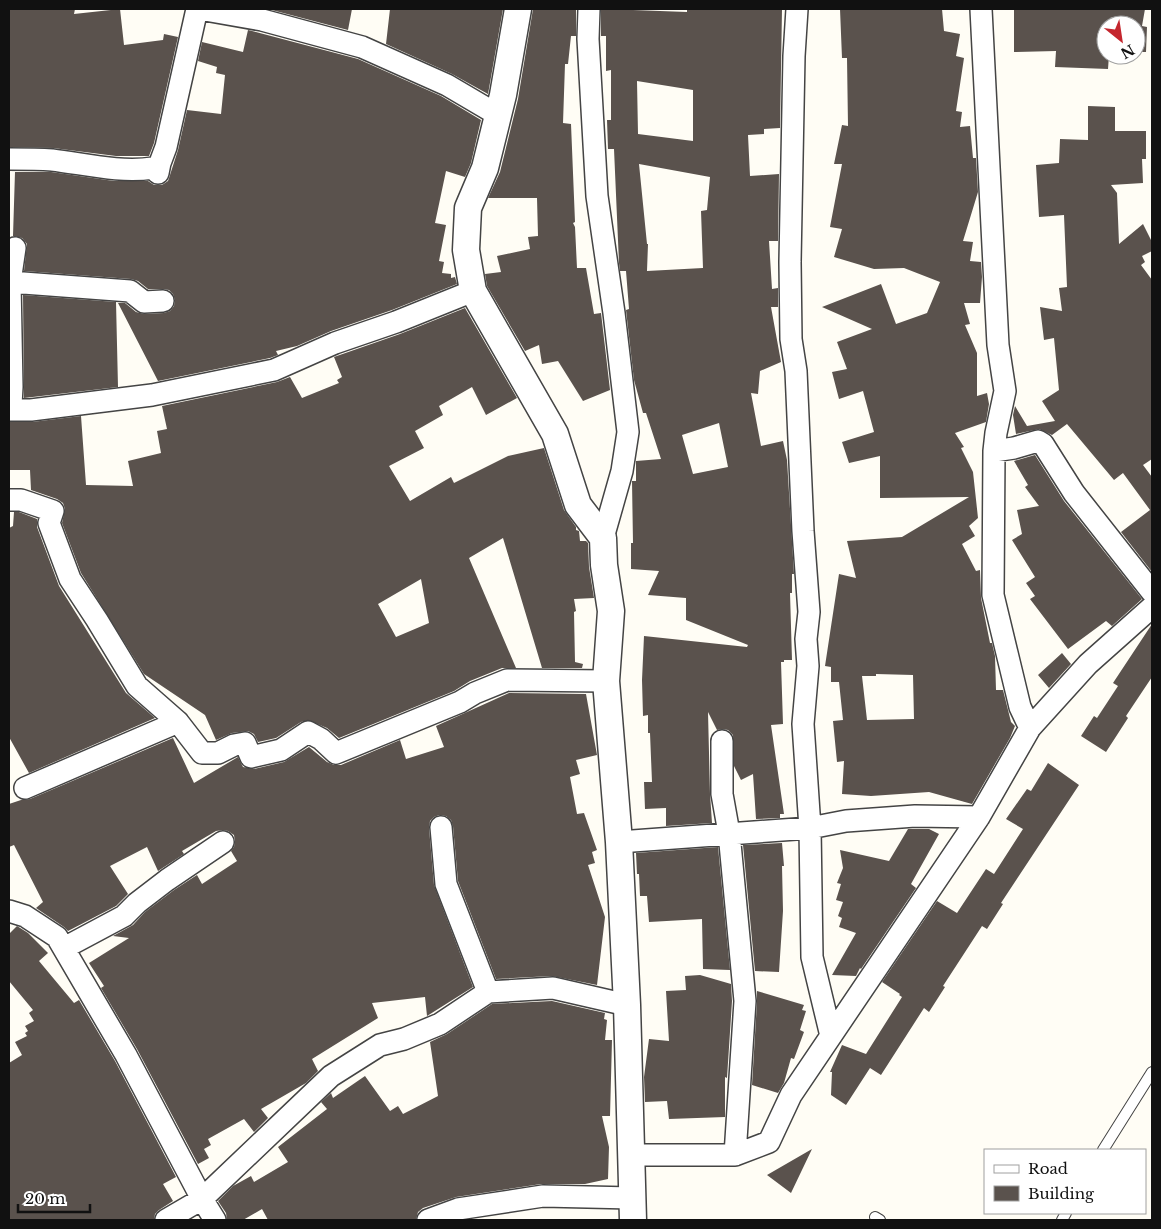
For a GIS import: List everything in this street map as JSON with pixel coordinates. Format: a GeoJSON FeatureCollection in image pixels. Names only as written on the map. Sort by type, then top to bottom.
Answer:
{"type":"FeatureCollection","features":[{"type":"Feature","properties":{"kind":"street"},"geometry":{"type":"LineString","coordinates":[[9,159],[51,160],[82,165],[142,170],[153,168],[158,173],[166,147],[198,9],[262,20],[362,47],[446,85],[498,115]]}},
{"type":"Feature","properties":{"kind":"street"},"geometry":{"type":"LineString","coordinates":[[518,9],[504,95],[485,168],[468,208],[466,250],[473,291],[555,434],[578,505],[603,538]]}},
{"type":"Feature","properties":{"kind":"street"},"geometry":{"type":"LineString","coordinates":[[428,1220],[458,1209],[543,1196],[633,1209],[627,1005],[619,842],[606,681],[611,611],[604,565],[603,538],[622,470],[628,432],[614,313],[597,196],[588,39],[589,9]]}},
{"type":"Feature","properties":{"kind":"street"},"geometry":{"type":"LineString","coordinates":[[797,9],[794,56],[790,262],[792,339],[797,380],[802,531],[809,612],[806,638],[808,666],[803,724],[810,828],[812,958],[831,1036]]}},
{"type":"Feature","properties":{"kind":"street"},"geometry":{"type":"LineString","coordinates":[[981,9],[998,345],[1005,391],[994,451],[993,595],[1020,707],[1030,728]]}},
{"type":"Feature","properties":{"kind":"street"},"geometry":{"type":"LineString","coordinates":[[15,248],[10,282],[12,387],[9,409],[31,410],[152,395],[274,370],[335,343],[396,322],[473,291]]}},
{"type":"Feature","properties":{"kind":"street"},"geometry":{"type":"LineString","coordinates":[[10,282],[130,291],[144,302],[162,301]]}},
{"type":"Feature","properties":{"kind":"street"},"geometry":{"type":"LineString","coordinates":[[994,451],[1014,448],[1038,441],[1043,444],[1074,493],[1152,592]]}},
{"type":"Feature","properties":{"kind":"street"},"geometry":{"type":"LineString","coordinates":[[9,500],[20,500],[53,511],[49,523],[70,579],[137,686],[178,722],[202,753],[218,753],[234,745],[244,743],[251,757],[281,750],[308,732],[321,739],[336,753],[460,702],[475,693],[507,680],[606,681]]}},
{"type":"Feature","properties":{"kind":"street"},"geometry":{"type":"LineString","coordinates":[[631,1155],[736,1155],[769,1142],[791,1095],[979,817],[1030,728],[1088,664],[1152,607]]}},
{"type":"Feature","properties":{"kind":"street"},"geometry":{"type":"LineString","coordinates":[[25,788],[178,722]]}},
{"type":"Feature","properties":{"kind":"street"},"geometry":{"type":"LineString","coordinates":[[722,741],[722,794],[729,833],[745,1001],[736,1155]]}},
{"type":"Feature","properties":{"kind":"street"},"geometry":{"type":"LineString","coordinates":[[619,842],[810,828],[846,821],[915,816],[979,817]]}},
{"type":"Feature","properties":{"kind":"street"},"geometry":{"type":"LineString","coordinates":[[441,827],[446,884],[488,992]]}},
{"type":"Feature","properties":{"kind":"street"},"geometry":{"type":"LineString","coordinates":[[64,948],[124,916],[137,903],[167,880],[223,842]]}},
{"type":"Feature","properties":{"kind":"street"},"geometry":{"type":"LineString","coordinates":[[9,911],[24,916],[57,937],[126,1055],[215,1220]]}},
{"type":"Feature","properties":{"kind":"street"},"geometry":{"type":"LineString","coordinates":[[166,1220],[202,1199],[332,1076],[380,1045],[404,1039],[440,1024],[488,992],[553,988],[627,1005]]}},
{"type":"Feature","properties":{"kind":"lane"},"geometry":{"type":"LineString","coordinates":[[1104,1149],[1152,1072]]}},
{"type":"Feature","properties":{"kind":"building"},"geometry":{"type":"Polygon","coordinates":[[[9,9],[75,9],[74,14],[120,9],[124,45],[163,40],[164,34],[178,37],[154,143],[149,156],[116,156],[53,148],[9,147],[9,9]]]}},
{"type":"Feature","properties":{"kind":"building"},"geometry":{"type":"Polygon","coordinates":[[[268,9],[352,9],[348,30],[268,9]]]}},
{"type":"Feature","properties":{"kind":"building"},"geometry":{"type":"Polygon","coordinates":[[[390,9],[503,9],[488,94],[452,74],[386,44],[390,9]]]}},
{"type":"Feature","properties":{"kind":"building"},"geometry":{"type":"Polygon","coordinates":[[[533,9],[576,9],[576,36],[571,36],[568,64],[565,64],[563,123],[571,124],[575,222],[573,223],[575,227],[577,268],[586,268],[594,314],[601,313],[610,390],[583,401],[558,361],[542,364],[539,345],[525,351],[487,286],[485,274],[501,272],[497,256],[530,249],[528,237],[538,236],[537,198],[488,198],[500,172],[518,99],[533,9]]]}},
{"type":"Feature","properties":{"kind":"building"},"geometry":{"type":"Polygon","coordinates":[[[601,9],[687,12],[687,9],[782,9],[780,128],[764,129],[764,134],[748,135],[750,176],[779,174],[778,241],[769,241],[772,289],[778,288],[778,307],[771,307],[781,362],[760,371],[758,394],[751,393],[761,446],[783,441],[787,460],[794,574],[792,574],[792,593],[790,593],[792,660],[781,662],[783,724],[771,725],[784,814],[780,814],[780,818],[756,819],[753,774],[741,780],[734,766],[733,735],[728,730],[717,730],[708,712],[712,823],[666,826],[666,808],[645,809],[644,782],[652,782],[648,715],[643,716],[644,636],[747,647],[748,645],[686,620],[686,598],[648,595],[659,571],[631,569],[631,543],[633,543],[632,481],[636,481],[636,461],[661,459],[646,413],[643,413],[634,380],[626,310],[629,309],[626,271],[620,271],[619,263],[614,149],[608,149],[607,120],[611,120],[611,70],[606,71],[606,36],[601,36],[601,9]],[[637,81],[638,134],[693,141],[693,90],[637,81]],[[639,164],[647,244],[647,271],[703,268],[701,211],[707,210],[710,177],[639,164]],[[719,423],[682,435],[693,474],[728,467],[719,423]]]}},
{"type":"Feature","properties":{"kind":"building"},"geometry":{"type":"Polygon","coordinates":[[[840,9],[942,9],[944,31],[960,34],[956,56],[964,58],[956,111],[962,112],[960,127],[970,126],[973,158],[976,158],[978,192],[963,241],[973,242],[970,261],[981,262],[982,277],[980,303],[964,303],[970,324],[965,325],[977,353],[977,396],[987,393],[989,404],[986,422],[955,433],[964,447],[961,448],[973,472],[978,518],[969,526],[975,536],[962,544],[976,571],[980,570],[981,598],[990,643],[992,643],[995,656],[996,690],[1003,690],[1011,722],[1015,726],[972,804],[929,792],[871,796],[842,794],[844,761],[837,762],[833,721],[843,720],[839,682],[831,682],[831,667],[825,666],[839,574],[856,578],[847,541],[902,537],[969,497],[880,498],[880,456],[849,463],[842,442],[874,432],[863,391],[839,399],[832,372],[847,369],[837,342],[872,329],[822,307],[881,284],[896,324],[927,313],[940,282],[904,268],[874,269],[834,257],[842,229],[830,227],[842,164],[834,164],[842,125],[848,126],[847,58],[842,58],[840,9]],[[876,674],[876,676],[862,676],[867,720],[914,719],[913,675],[876,674]]]}},
{"type":"Feature","properties":{"kind":"building"},"geometry":{"type":"Polygon","coordinates":[[[1014,9],[1145,9],[1144,15],[1096,15],[1096,65],[1108,65],[1108,69],[1055,67],[1056,51],[1014,52],[1014,9]]]}},
{"type":"Feature","properties":{"kind":"building"},"geometry":{"type":"Polygon","coordinates":[[[248,30],[358,59],[441,96],[481,120],[471,163],[465,177],[446,171],[435,223],[446,225],[439,261],[444,262],[442,273],[451,274],[451,278],[455,277],[457,284],[392,310],[331,331],[297,346],[276,351],[278,355],[270,358],[158,381],[118,303],[125,303],[136,312],[144,314],[164,313],[170,311],[174,306],[173,294],[169,290],[148,289],[138,281],[131,279],[24,271],[27,244],[22,238],[13,236],[15,172],[51,172],[114,181],[148,181],[154,185],[162,185],[168,181],[178,150],[187,110],[221,114],[225,75],[216,73],[217,67],[198,61],[202,42],[243,52],[248,30]]]}},
{"type":"Feature","properties":{"kind":"building"},"geometry":{"type":"Polygon","coordinates":[[[1088,106],[1115,107],[1115,131],[1146,131],[1146,159],[1142,159],[1143,183],[1111,185],[1117,193],[1119,244],[1143,224],[1152,242],[1152,251],[1142,256],[1145,262],[1141,265],[1152,280],[1152,459],[1143,465],[1152,477],[1152,572],[1121,532],[1150,510],[1123,473],[1114,480],[1067,424],[1052,435],[1039,429],[1016,434],[1013,415],[1015,406],[1027,426],[1055,421],[1042,401],[1059,390],[1054,338],[1044,340],[1040,307],[1062,311],[1059,288],[1067,287],[1064,215],[1039,217],[1036,165],[1059,163],[1060,139],[1088,140],[1088,106]]]}},
{"type":"Feature","properties":{"kind":"building"},"geometry":{"type":"Polygon","coordinates":[[[23,295],[116,302],[118,387],[24,398],[23,295]]]}},
{"type":"Feature","properties":{"kind":"building"},"geometry":{"type":"Polygon","coordinates":[[[465,308],[517,398],[486,415],[472,387],[439,406],[443,415],[415,431],[424,448],[389,466],[410,501],[451,477],[454,483],[508,456],[544,448],[564,510],[576,527],[576,530],[579,531],[580,541],[588,543],[589,567],[594,598],[574,599],[576,611],[574,612],[575,662],[583,664],[582,668],[542,668],[503,538],[469,558],[516,668],[502,668],[470,681],[454,691],[339,738],[327,728],[308,720],[301,722],[276,738],[258,742],[254,734],[248,731],[232,733],[216,740],[205,715],[144,674],[81,573],[62,523],[65,509],[63,503],[31,490],[30,470],[9,470],[9,422],[32,422],[81,416],[86,485],[133,486],[128,461],[161,453],[157,431],[167,429],[162,406],[277,382],[290,377],[302,398],[339,383],[337,380],[342,377],[334,357],[400,334],[465,308]],[[421,579],[378,604],[396,637],[429,623],[421,579]]]}},
{"type":"Feature","properties":{"kind":"building"},"geometry":{"type":"Polygon","coordinates":[[[1035,455],[1064,501],[1142,599],[1112,626],[1106,621],[1068,649],[1030,599],[1035,596],[1026,583],[1035,577],[1012,540],[1022,534],[1017,510],[1039,506],[1025,487],[1028,485],[1014,461],[1035,455]]]}},
{"type":"Feature","properties":{"kind":"building"},"geometry":{"type":"Polygon","coordinates":[[[14,512],[37,519],[37,527],[59,586],[126,693],[155,718],[29,773],[9,737],[9,528],[13,526],[14,512]]]}},
{"type":"Feature","properties":{"kind":"building"},"geometry":{"type":"Polygon","coordinates":[[[1152,624],[1152,677],[1126,716],[1128,718],[1106,752],[1081,736],[1094,716],[1097,718],[1118,686],[1113,683],[1152,624]]]}},
{"type":"Feature","properties":{"kind":"building"},"geometry":{"type":"Polygon","coordinates":[[[1062,653],[1071,664],[1049,688],[1038,675],[1062,653]]]}},
{"type":"Feature","properties":{"kind":"building"},"geometry":{"type":"Polygon","coordinates":[[[509,693],[586,694],[597,755],[576,760],[580,774],[570,777],[577,814],[584,813],[597,850],[592,852],[595,863],[588,865],[605,917],[597,985],[552,976],[496,979],[458,881],[451,820],[446,816],[439,815],[434,817],[430,821],[429,828],[434,885],[473,987],[427,1016],[425,997],[372,1003],[378,1018],[312,1059],[318,1071],[306,1083],[261,1109],[268,1118],[254,1132],[244,1119],[208,1139],[211,1145],[204,1149],[209,1158],[198,1164],[137,1049],[101,988],[104,986],[89,963],[129,938],[113,936],[133,925],[145,912],[174,890],[197,875],[202,884],[237,861],[231,851],[235,842],[234,835],[228,831],[216,831],[182,851],[184,854],[158,871],[147,847],[110,866],[128,894],[116,906],[68,931],[36,908],[43,902],[14,845],[9,847],[9,804],[30,799],[173,738],[194,783],[238,757],[243,767],[254,769],[284,762],[309,747],[327,762],[341,765],[400,740],[406,759],[444,747],[436,726],[509,693]]]}},
{"type":"Feature","properties":{"kind":"building"},"geometry":{"type":"Polygon","coordinates":[[[1048,763],[1079,785],[1001,903],[1003,904],[987,929],[982,926],[943,986],[945,987],[929,1012],[924,1008],[881,1075],[870,1068],[846,1105],[831,1095],[832,1072],[830,1072],[842,1045],[866,1054],[902,997],[882,982],[937,901],[957,913],[986,869],[994,874],[1023,829],[1006,819],[1027,789],[1031,791],[1048,763]]]}},
{"type":"Feature","properties":{"kind":"building"},"geometry":{"type":"Polygon","coordinates":[[[908,829],[929,829],[939,834],[911,884],[916,888],[856,976],[832,975],[856,933],[839,927],[842,918],[838,916],[843,902],[836,900],[841,884],[837,883],[843,868],[840,850],[889,861],[908,829]]]}},
{"type":"Feature","properties":{"kind":"building"},"geometry":{"type":"Polygon","coordinates":[[[782,843],[784,866],[782,866],[783,911],[779,972],[755,971],[743,845],[782,843]]]}},
{"type":"Feature","properties":{"kind":"building"},"geometry":{"type":"Polygon","coordinates":[[[718,847],[730,970],[703,969],[702,919],[649,922],[647,896],[640,896],[639,874],[637,874],[636,853],[718,847]]]}},
{"type":"Feature","properties":{"kind":"building"},"geometry":{"type":"Polygon","coordinates":[[[17,926],[28,933],[48,953],[39,961],[74,1003],[79,1000],[115,1061],[176,1177],[163,1184],[173,1201],[155,1214],[154,1220],[9,1220],[9,1063],[22,1055],[15,1042],[27,1036],[25,1033],[28,1031],[25,1026],[34,1021],[29,1013],[33,1010],[9,981],[9,934],[17,926]]]}},
{"type":"Feature","properties":{"kind":"building"},"geometry":{"type":"Polygon","coordinates":[[[700,975],[731,984],[732,1001],[727,1078],[725,1077],[725,1117],[669,1119],[667,1101],[645,1102],[644,1077],[649,1039],[669,1041],[666,991],[686,990],[685,976],[700,975]]]}},
{"type":"Feature","properties":{"kind":"building"},"geometry":{"type":"Polygon","coordinates":[[[757,991],[804,1005],[802,1010],[806,1011],[800,1030],[804,1032],[794,1059],[791,1058],[784,1083],[778,1093],[752,1085],[757,991]]]}},
{"type":"Feature","properties":{"kind":"building"},"geometry":{"type":"Polygon","coordinates":[[[552,1001],[605,1013],[604,1019],[607,1020],[605,1040],[612,1040],[610,1116],[602,1116],[609,1147],[608,1179],[585,1184],[541,1184],[456,1197],[423,1208],[418,1212],[416,1220],[268,1220],[262,1209],[243,1220],[227,1220],[226,1213],[218,1201],[233,1186],[251,1176],[254,1182],[288,1162],[278,1147],[327,1109],[321,1102],[331,1093],[333,1098],[365,1076],[390,1111],[398,1106],[403,1114],[438,1096],[430,1042],[447,1034],[492,1004],[552,1001]]]}},
{"type":"Feature","properties":{"kind":"building"},"geometry":{"type":"Polygon","coordinates":[[[812,1149],[791,1193],[767,1175],[812,1149]]]}}]}
